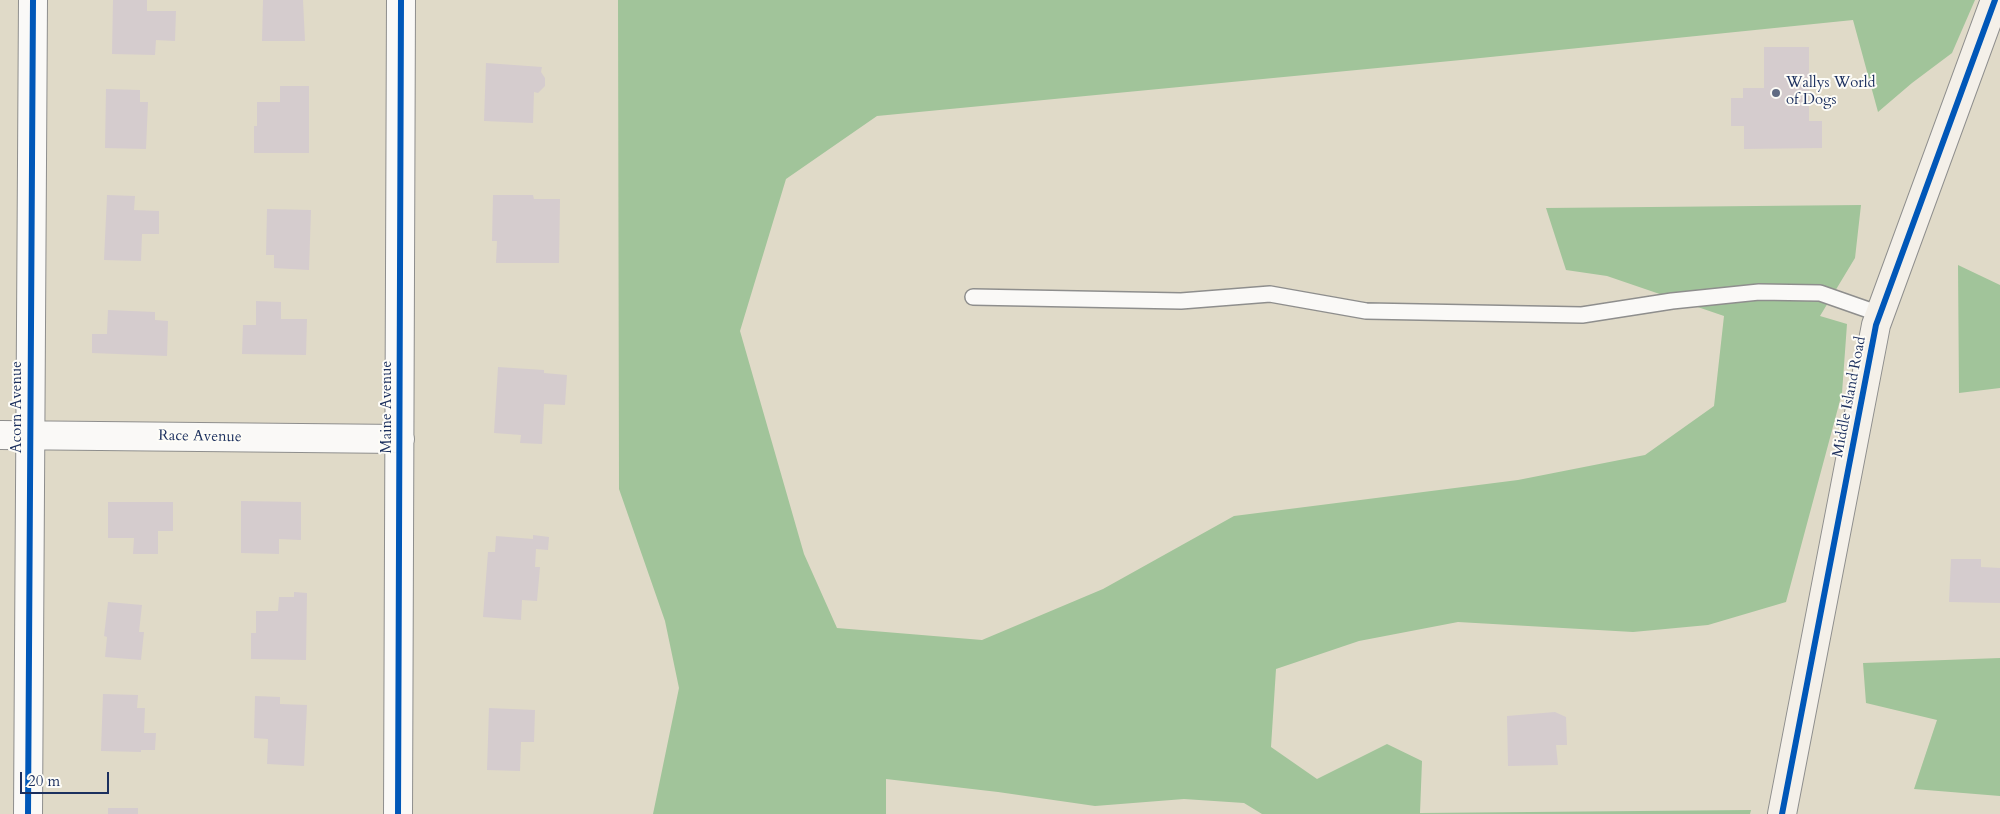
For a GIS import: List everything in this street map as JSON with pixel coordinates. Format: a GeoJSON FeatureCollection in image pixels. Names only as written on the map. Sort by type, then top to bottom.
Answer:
{"type":"FeatureCollection","features":[{"type":"Feature","properties":{"kind":"street","name":"Acorn Avenue"},"geometry":{"type":"LineString","coordinates":[[28,814],[33,0]]}},
{"type":"Feature","properties":{"kind":"street","name":"Maine Avenue"},"geometry":{"type":"LineString","coordinates":[[398,814],[401,0]]}},
{"type":"Feature","properties":{"kind":"street","name":"Middle Island Road"},"geometry":{"type":"LineString","coordinates":[[1782,814],[1876,325],[1995,10]]}},
{"type":"Feature","properties":{"kind":"street","name":"Race Avenue"},"geometry":{"type":"LineString","coordinates":[[0,435],[400,439]]}},
{"type":"Feature","properties":{"kind":"lane"},"geometry":{"type":"LineString","coordinates":[[973,297],[1181,301],[1270,294],[1366,312],[1582,315],[1672,301],[1759,292],[1820,293],[1880,314]]}},
{"type":"Feature","properties":{"kind":"green space"},"geometry":{"type":"Polygon","coordinates":[[[618,0],[1975,0],[1952,53],[1878,112],[1853,20],[877,116],[786,179],[740,331],[804,554],[837,628],[982,640],[1103,589],[1234,516],[1518,480],[1645,455],[1714,406],[1724,316],[1607,276],[1566,270],[1546,208],[1861,205],[1855,258],[1820,316],[1847,324],[1842,393],[1786,602],[1708,625],[1633,632],[1458,622],[1359,641],[1276,669],[1271,747],[1317,779],[1387,744],[1422,761],[1420,813],[1751,810],[1750,814],[1262,814],[1244,803],[1184,799],[1095,806],[886,779],[886,814],[653,814],[679,688],[665,621],[619,489],[618,0]]]}},
{"type":"Feature","properties":{"kind":"green space"},"geometry":{"type":"Polygon","coordinates":[[[1958,265],[2000,285],[2000,388],[1959,393],[1958,265]]]}},
{"type":"Feature","properties":{"kind":"green space"},"geometry":{"type":"Polygon","coordinates":[[[2000,658],[2000,796],[1914,789],[1937,720],[1866,703],[1863,663],[2000,658]]]}},
{"type":"Feature","properties":{"kind":"building"},"geometry":{"type":"Polygon","coordinates":[[[113,0],[147,0],[147,11],[176,11],[175,41],[156,40],[155,55],[112,54],[113,0]]]}},
{"type":"Feature","properties":{"kind":"building"},"geometry":{"type":"Polygon","coordinates":[[[263,0],[303,0],[305,41],[262,41],[263,0]]]}},
{"type":"Feature","properties":{"kind":"building","name":"Wallys World of Dogs"},"geometry":{"type":"Polygon","coordinates":[[[1764,47],[1809,47],[1809,121],[1822,121],[1822,148],[1744,149],[1744,126],[1731,126],[1731,98],[1743,98],[1743,88],[1764,88],[1764,47]]]}},
{"type":"Feature","properties":{"kind":"building"},"geometry":{"type":"Polygon","coordinates":[[[486,63],[542,67],[541,72],[545,78],[545,86],[538,93],[534,92],[533,123],[484,121],[486,63]]]}},
{"type":"Feature","properties":{"kind":"building"},"geometry":{"type":"Polygon","coordinates":[[[280,86],[309,86],[309,153],[254,153],[254,126],[257,126],[257,102],[280,102],[280,86]]]}},
{"type":"Feature","properties":{"kind":"building"},"geometry":{"type":"Polygon","coordinates":[[[106,89],[140,90],[140,102],[148,102],[146,149],[105,148],[106,89]]]}},
{"type":"Feature","properties":{"kind":"building"},"geometry":{"type":"Polygon","coordinates":[[[107,195],[135,196],[134,210],[159,211],[159,234],[142,234],[141,261],[104,260],[107,195]]]}},
{"type":"Feature","properties":{"kind":"building"},"geometry":{"type":"Polygon","coordinates":[[[493,195],[533,195],[534,199],[560,199],[559,263],[496,263],[497,241],[492,241],[493,195]]]}},
{"type":"Feature","properties":{"kind":"building"},"geometry":{"type":"Polygon","coordinates":[[[267,209],[311,210],[309,270],[274,268],[274,255],[266,255],[267,209]]]}},
{"type":"Feature","properties":{"kind":"building"},"geometry":{"type":"Polygon","coordinates":[[[256,301],[281,302],[281,319],[307,319],[306,355],[242,354],[243,325],[256,325],[256,301]]]}},
{"type":"Feature","properties":{"kind":"building"},"geometry":{"type":"Polygon","coordinates":[[[108,310],[155,312],[155,320],[168,321],[167,356],[92,353],[92,334],[107,334],[108,310]]]}},
{"type":"Feature","properties":{"kind":"building"},"geometry":{"type":"Polygon","coordinates":[[[498,367],[544,370],[544,373],[567,375],[565,405],[544,404],[542,444],[520,443],[521,435],[494,433],[498,367]]]}},
{"type":"Feature","properties":{"kind":"building"},"geometry":{"type":"Polygon","coordinates":[[[241,501],[301,502],[301,540],[279,539],[279,554],[241,553],[241,501]]]}},
{"type":"Feature","properties":{"kind":"building"},"geometry":{"type":"Polygon","coordinates":[[[108,502],[173,502],[173,531],[158,531],[158,554],[133,554],[134,538],[108,538],[108,502]]]}},
{"type":"Feature","properties":{"kind":"building"},"geometry":{"type":"Polygon","coordinates":[[[533,535],[549,537],[548,550],[536,549],[535,567],[540,567],[537,601],[522,600],[521,620],[483,617],[488,552],[495,552],[496,536],[533,539],[533,535]]]}},
{"type":"Feature","properties":{"kind":"building"},"geometry":{"type":"Polygon","coordinates":[[[1951,559],[1981,559],[1981,567],[2000,568],[2000,603],[1949,602],[1951,559]]]}},
{"type":"Feature","properties":{"kind":"building"},"geometry":{"type":"Polygon","coordinates":[[[294,592],[307,593],[306,660],[251,659],[251,633],[256,633],[256,611],[278,611],[279,597],[294,597],[294,592]]]}},
{"type":"Feature","properties":{"kind":"building"},"geometry":{"type":"Polygon","coordinates":[[[108,602],[142,605],[139,632],[144,632],[141,660],[105,657],[107,637],[104,636],[108,602]]]}},
{"type":"Feature","properties":{"kind":"building"},"geometry":{"type":"Polygon","coordinates":[[[103,694],[138,695],[137,708],[145,708],[144,733],[156,733],[155,750],[141,750],[141,752],[101,751],[103,694]]]}},
{"type":"Feature","properties":{"kind":"building"},"geometry":{"type":"Polygon","coordinates":[[[255,696],[280,697],[280,704],[307,705],[304,766],[267,764],[268,739],[254,738],[255,696]]]}},
{"type":"Feature","properties":{"kind":"building"},"geometry":{"type":"Polygon","coordinates":[[[489,708],[535,710],[534,742],[521,742],[520,771],[487,770],[489,708]]]}},
{"type":"Feature","properties":{"kind":"building"},"geometry":{"type":"Polygon","coordinates":[[[1555,712],[1566,717],[1567,745],[1556,745],[1558,765],[1508,766],[1507,716],[1555,712]]]}},
{"type":"Feature","properties":{"kind":"building"},"geometry":{"type":"Polygon","coordinates":[[[108,808],[138,808],[138,814],[108,814],[108,808]]]}},
{"type":"Feature","properties":{"kind":"cycle path"},"geometry":{"type":"LineString","coordinates":[[28,814],[33,0]]}},
{"type":"Feature","properties":{"kind":"cycle path"},"geometry":{"type":"LineString","coordinates":[[398,814],[401,0]]}},
{"type":"Feature","properties":{"kind":"cycle path"},"geometry":{"type":"LineString","coordinates":[[1782,814],[1876,325],[1995,0]]}},
{"type":"Feature","properties":{"kind":"place","name":"Wallys World of Dogs"},"geometry":{"type":"Point","coordinates":[1776,93]}}]}
